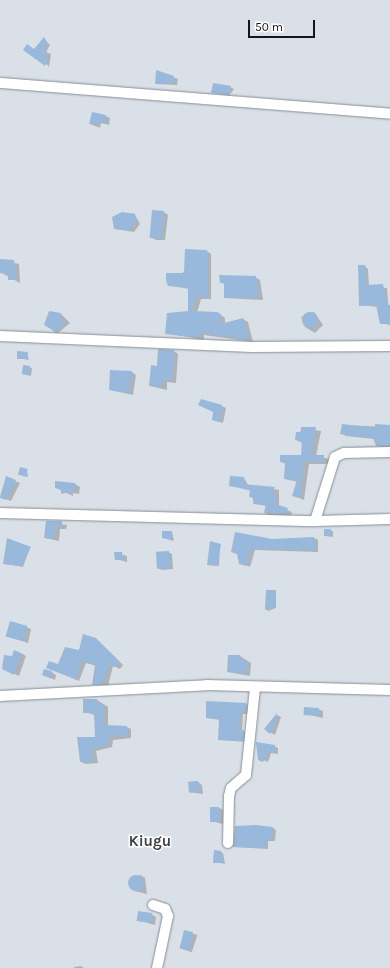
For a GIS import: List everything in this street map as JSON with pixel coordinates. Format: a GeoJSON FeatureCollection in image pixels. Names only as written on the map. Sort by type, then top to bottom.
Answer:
{"type":"FeatureCollection","features":[{"type":"Feature","properties":{"kind":"street"},"geometry":{"type":"LineString","coordinates":[[0,83],[390,114]]}},
{"type":"Feature","properties":{"kind":"street"},"geometry":{"type":"LineString","coordinates":[[0,336],[252,347],[390,346]]}},
{"type":"Feature","properties":{"kind":"street"},"geometry":{"type":"LineString","coordinates":[[315,521],[335,457],[344,453],[390,452]]}},
{"type":"Feature","properties":{"kind":"street"},"geometry":{"type":"LineString","coordinates":[[0,513],[315,521],[390,519]]}},
{"type":"Feature","properties":{"kind":"street"},"geometry":{"type":"LineString","coordinates":[[0,696],[200,685],[255,688],[390,690]]}},
{"type":"Feature","properties":{"kind":"street"},"geometry":{"type":"LineString","coordinates":[[228,843],[229,796],[231,788],[246,775],[255,688]]}},
{"type":"Feature","properties":{"kind":"street"},"geometry":{"type":"LineString","coordinates":[[153,905],[165,909],[168,916],[157,968]]}},
{"type":"Feature","properties":{"kind":"building"},"geometry":{"type":"Polygon","coordinates":[[[44,37],[47,42],[43,49],[47,51],[44,58],[48,61],[45,66],[23,50],[27,44],[34,49],[44,37]]]}},
{"type":"Feature","properties":{"kind":"building"},"geometry":{"type":"Polygon","coordinates":[[[156,70],[174,76],[173,83],[155,84],[156,70]]]}},
{"type":"Feature","properties":{"kind":"building"},"geometry":{"type":"Polygon","coordinates":[[[213,83],[231,86],[228,95],[211,93],[213,83]]]}},
{"type":"Feature","properties":{"kind":"building"},"geometry":{"type":"Polygon","coordinates":[[[92,112],[106,115],[104,123],[89,124],[92,112]]]}},
{"type":"Feature","properties":{"kind":"building"},"geometry":{"type":"Polygon","coordinates":[[[152,210],[164,211],[162,239],[150,238],[152,210]]]}},
{"type":"Feature","properties":{"kind":"building"},"geometry":{"type":"Polygon","coordinates":[[[122,212],[135,214],[136,221],[129,230],[114,229],[112,217],[122,212]]]}},
{"type":"Feature","properties":{"kind":"building"},"geometry":{"type":"Polygon","coordinates":[[[185,249],[207,250],[207,297],[196,297],[192,311],[217,312],[221,314],[220,324],[243,318],[249,340],[209,334],[200,334],[200,338],[165,334],[167,313],[188,311],[188,288],[168,286],[166,280],[166,273],[184,273],[185,249]]]}},
{"type":"Feature","properties":{"kind":"building"},"geometry":{"type":"Polygon","coordinates":[[[0,259],[14,260],[16,280],[8,280],[8,273],[0,273],[0,259]]]}},
{"type":"Feature","properties":{"kind":"building"},"geometry":{"type":"Polygon","coordinates":[[[358,265],[365,265],[365,285],[383,284],[387,305],[390,305],[390,324],[380,324],[376,305],[359,306],[358,265]]]}},
{"type":"Feature","properties":{"kind":"building"},"geometry":{"type":"Polygon","coordinates":[[[219,275],[256,276],[259,298],[224,298],[224,283],[220,283],[219,275]]]}},
{"type":"Feature","properties":{"kind":"building"},"geometry":{"type":"Polygon","coordinates":[[[49,311],[61,313],[60,319],[66,320],[56,332],[44,325],[49,311]]]}},
{"type":"Feature","properties":{"kind":"building"},"geometry":{"type":"Polygon","coordinates":[[[307,312],[313,312],[318,317],[316,326],[313,328],[307,328],[302,323],[302,317],[307,312]]]}},
{"type":"Feature","properties":{"kind":"building"},"geometry":{"type":"Polygon","coordinates":[[[158,349],[174,350],[172,381],[163,380],[162,387],[149,386],[151,365],[157,366],[158,349]]]}},
{"type":"Feature","properties":{"kind":"building"},"geometry":{"type":"Polygon","coordinates":[[[17,351],[28,352],[27,359],[17,359],[17,351]]]}},
{"type":"Feature","properties":{"kind":"building"},"geometry":{"type":"Polygon","coordinates":[[[23,365],[30,366],[29,375],[22,374],[23,365]]]}},
{"type":"Feature","properties":{"kind":"building"},"geometry":{"type":"Polygon","coordinates":[[[110,370],[132,371],[129,393],[109,390],[110,370]]]}},
{"type":"Feature","properties":{"kind":"building"},"geometry":{"type":"Polygon","coordinates":[[[201,399],[222,405],[219,422],[212,420],[213,412],[198,405],[201,399]]]}},
{"type":"Feature","properties":{"kind":"building"},"geometry":{"type":"Polygon","coordinates":[[[342,424],[375,428],[375,424],[390,425],[390,446],[376,446],[373,438],[340,434],[342,424]]]}},
{"type":"Feature","properties":{"kind":"building"},"geometry":{"type":"Polygon","coordinates":[[[301,427],[316,427],[311,455],[324,455],[324,462],[304,462],[300,498],[292,496],[297,480],[284,479],[285,462],[280,462],[280,455],[301,455],[302,441],[295,440],[296,432],[301,432],[301,427]]]}},
{"type":"Feature","properties":{"kind":"building"},"geometry":{"type":"Polygon","coordinates":[[[20,467],[28,469],[26,477],[18,475],[20,467]]]}},
{"type":"Feature","properties":{"kind":"building"},"geometry":{"type":"Polygon","coordinates":[[[6,476],[16,480],[6,500],[0,498],[6,476]]]}},
{"type":"Feature","properties":{"kind":"building"},"geometry":{"type":"Polygon","coordinates":[[[230,476],[244,477],[244,484],[275,487],[272,494],[277,496],[275,504],[288,508],[286,514],[264,513],[266,504],[253,504],[255,498],[249,497],[250,490],[229,486],[230,476]]]}},
{"type":"Feature","properties":{"kind":"building"},"geometry":{"type":"Polygon","coordinates":[[[55,481],[75,483],[74,491],[61,494],[61,489],[55,488],[55,481]]]}},
{"type":"Feature","properties":{"kind":"building"},"geometry":{"type":"Polygon","coordinates":[[[46,521],[62,521],[62,527],[55,527],[54,539],[44,538],[46,521]]]}},
{"type":"Feature","properties":{"kind":"building"},"geometry":{"type":"Polygon","coordinates":[[[324,529],[331,529],[331,536],[324,536],[324,529]]]}},
{"type":"Feature","properties":{"kind":"building"},"geometry":{"type":"Polygon","coordinates":[[[162,531],[172,531],[172,540],[162,538],[162,531]]]}},
{"type":"Feature","properties":{"kind":"building"},"geometry":{"type":"Polygon","coordinates":[[[235,532],[272,539],[314,537],[315,550],[250,549],[246,566],[239,564],[237,554],[231,552],[235,532]]]}},
{"type":"Feature","properties":{"kind":"building"},"geometry":{"type":"Polygon","coordinates":[[[7,538],[31,547],[21,566],[3,564],[7,538]]]}},
{"type":"Feature","properties":{"kind":"building"},"geometry":{"type":"Polygon","coordinates":[[[210,541],[221,544],[217,566],[207,565],[210,541]]]}},
{"type":"Feature","properties":{"kind":"building"},"geometry":{"type":"Polygon","coordinates":[[[169,551],[170,568],[157,569],[156,552],[169,551]]]}},
{"type":"Feature","properties":{"kind":"building"},"geometry":{"type":"Polygon","coordinates":[[[114,552],[122,552],[123,560],[115,560],[114,552]]]}},
{"type":"Feature","properties":{"kind":"building"},"geometry":{"type":"Polygon","coordinates":[[[266,590],[276,590],[275,607],[265,610],[266,590]]]}},
{"type":"Feature","properties":{"kind":"building"},"geometry":{"type":"Polygon","coordinates":[[[10,621],[27,626],[23,641],[6,636],[10,621]]]}},
{"type":"Feature","properties":{"kind":"building"},"geometry":{"type":"Polygon","coordinates":[[[83,634],[96,638],[119,661],[116,667],[108,665],[103,684],[92,685],[95,665],[81,661],[75,679],[46,668],[49,661],[58,664],[65,647],[79,650],[83,634]]]}},
{"type":"Feature","properties":{"kind":"building"},"geometry":{"type":"Polygon","coordinates":[[[14,650],[21,653],[14,675],[2,669],[4,655],[12,656],[14,650]]]}},
{"type":"Feature","properties":{"kind":"building"},"geometry":{"type":"Polygon","coordinates":[[[228,655],[240,655],[240,659],[247,660],[246,674],[227,672],[228,655]]]}},
{"type":"Feature","properties":{"kind":"building"},"geometry":{"type":"Polygon","coordinates":[[[44,669],[52,671],[50,678],[42,675],[44,669]]]}},
{"type":"Feature","properties":{"kind":"building"},"geometry":{"type":"Polygon","coordinates":[[[83,699],[97,699],[97,704],[104,704],[104,725],[127,726],[127,736],[115,735],[108,738],[108,745],[92,749],[94,760],[80,762],[77,737],[95,737],[94,713],[83,713],[83,699]]]}},
{"type":"Feature","properties":{"kind":"building"},"geometry":{"type":"Polygon","coordinates":[[[206,701],[246,703],[246,712],[240,712],[238,730],[244,730],[243,741],[218,740],[219,719],[206,718],[206,701]]]}},
{"type":"Feature","properties":{"kind":"building"},"geometry":{"type":"Polygon","coordinates":[[[304,707],[319,708],[318,716],[303,715],[304,707]]]}},
{"type":"Feature","properties":{"kind":"building"},"geometry":{"type":"Polygon","coordinates":[[[277,713],[274,728],[270,734],[264,729],[277,713]]]}},
{"type":"Feature","properties":{"kind":"building"},"geometry":{"type":"Polygon","coordinates":[[[256,742],[275,745],[274,753],[268,752],[263,762],[258,760],[256,742]]]}},
{"type":"Feature","properties":{"kind":"building"},"geometry":{"type":"Polygon","coordinates":[[[198,781],[199,792],[189,793],[188,782],[198,781]]]}},
{"type":"Feature","properties":{"kind":"building"},"geometry":{"type":"Polygon","coordinates":[[[210,807],[219,807],[219,822],[210,822],[210,807]]]}},
{"type":"Feature","properties":{"kind":"building"},"geometry":{"type":"Polygon","coordinates":[[[256,825],[273,827],[272,840],[265,839],[265,848],[233,847],[235,826],[256,825]]]}},
{"type":"Feature","properties":{"kind":"building"},"geometry":{"type":"Polygon","coordinates":[[[214,850],[221,851],[223,863],[213,863],[214,850]]]}},
{"type":"Feature","properties":{"kind":"building"},"geometry":{"type":"Polygon","coordinates":[[[136,875],[142,877],[144,883],[142,889],[136,891],[130,889],[128,883],[130,877],[136,875]]]}},
{"type":"Feature","properties":{"kind":"building"},"geometry":{"type":"Polygon","coordinates":[[[138,911],[152,913],[150,923],[137,921],[138,911]]]}},
{"type":"Feature","properties":{"kind":"building"},"geometry":{"type":"Polygon","coordinates":[[[184,930],[193,932],[188,951],[180,949],[184,930]]]}},
{"type":"Feature","properties":{"kind":"district","name":"Kiugu"},"geometry":{"type":"Point","coordinates":[150,842]}}]}
